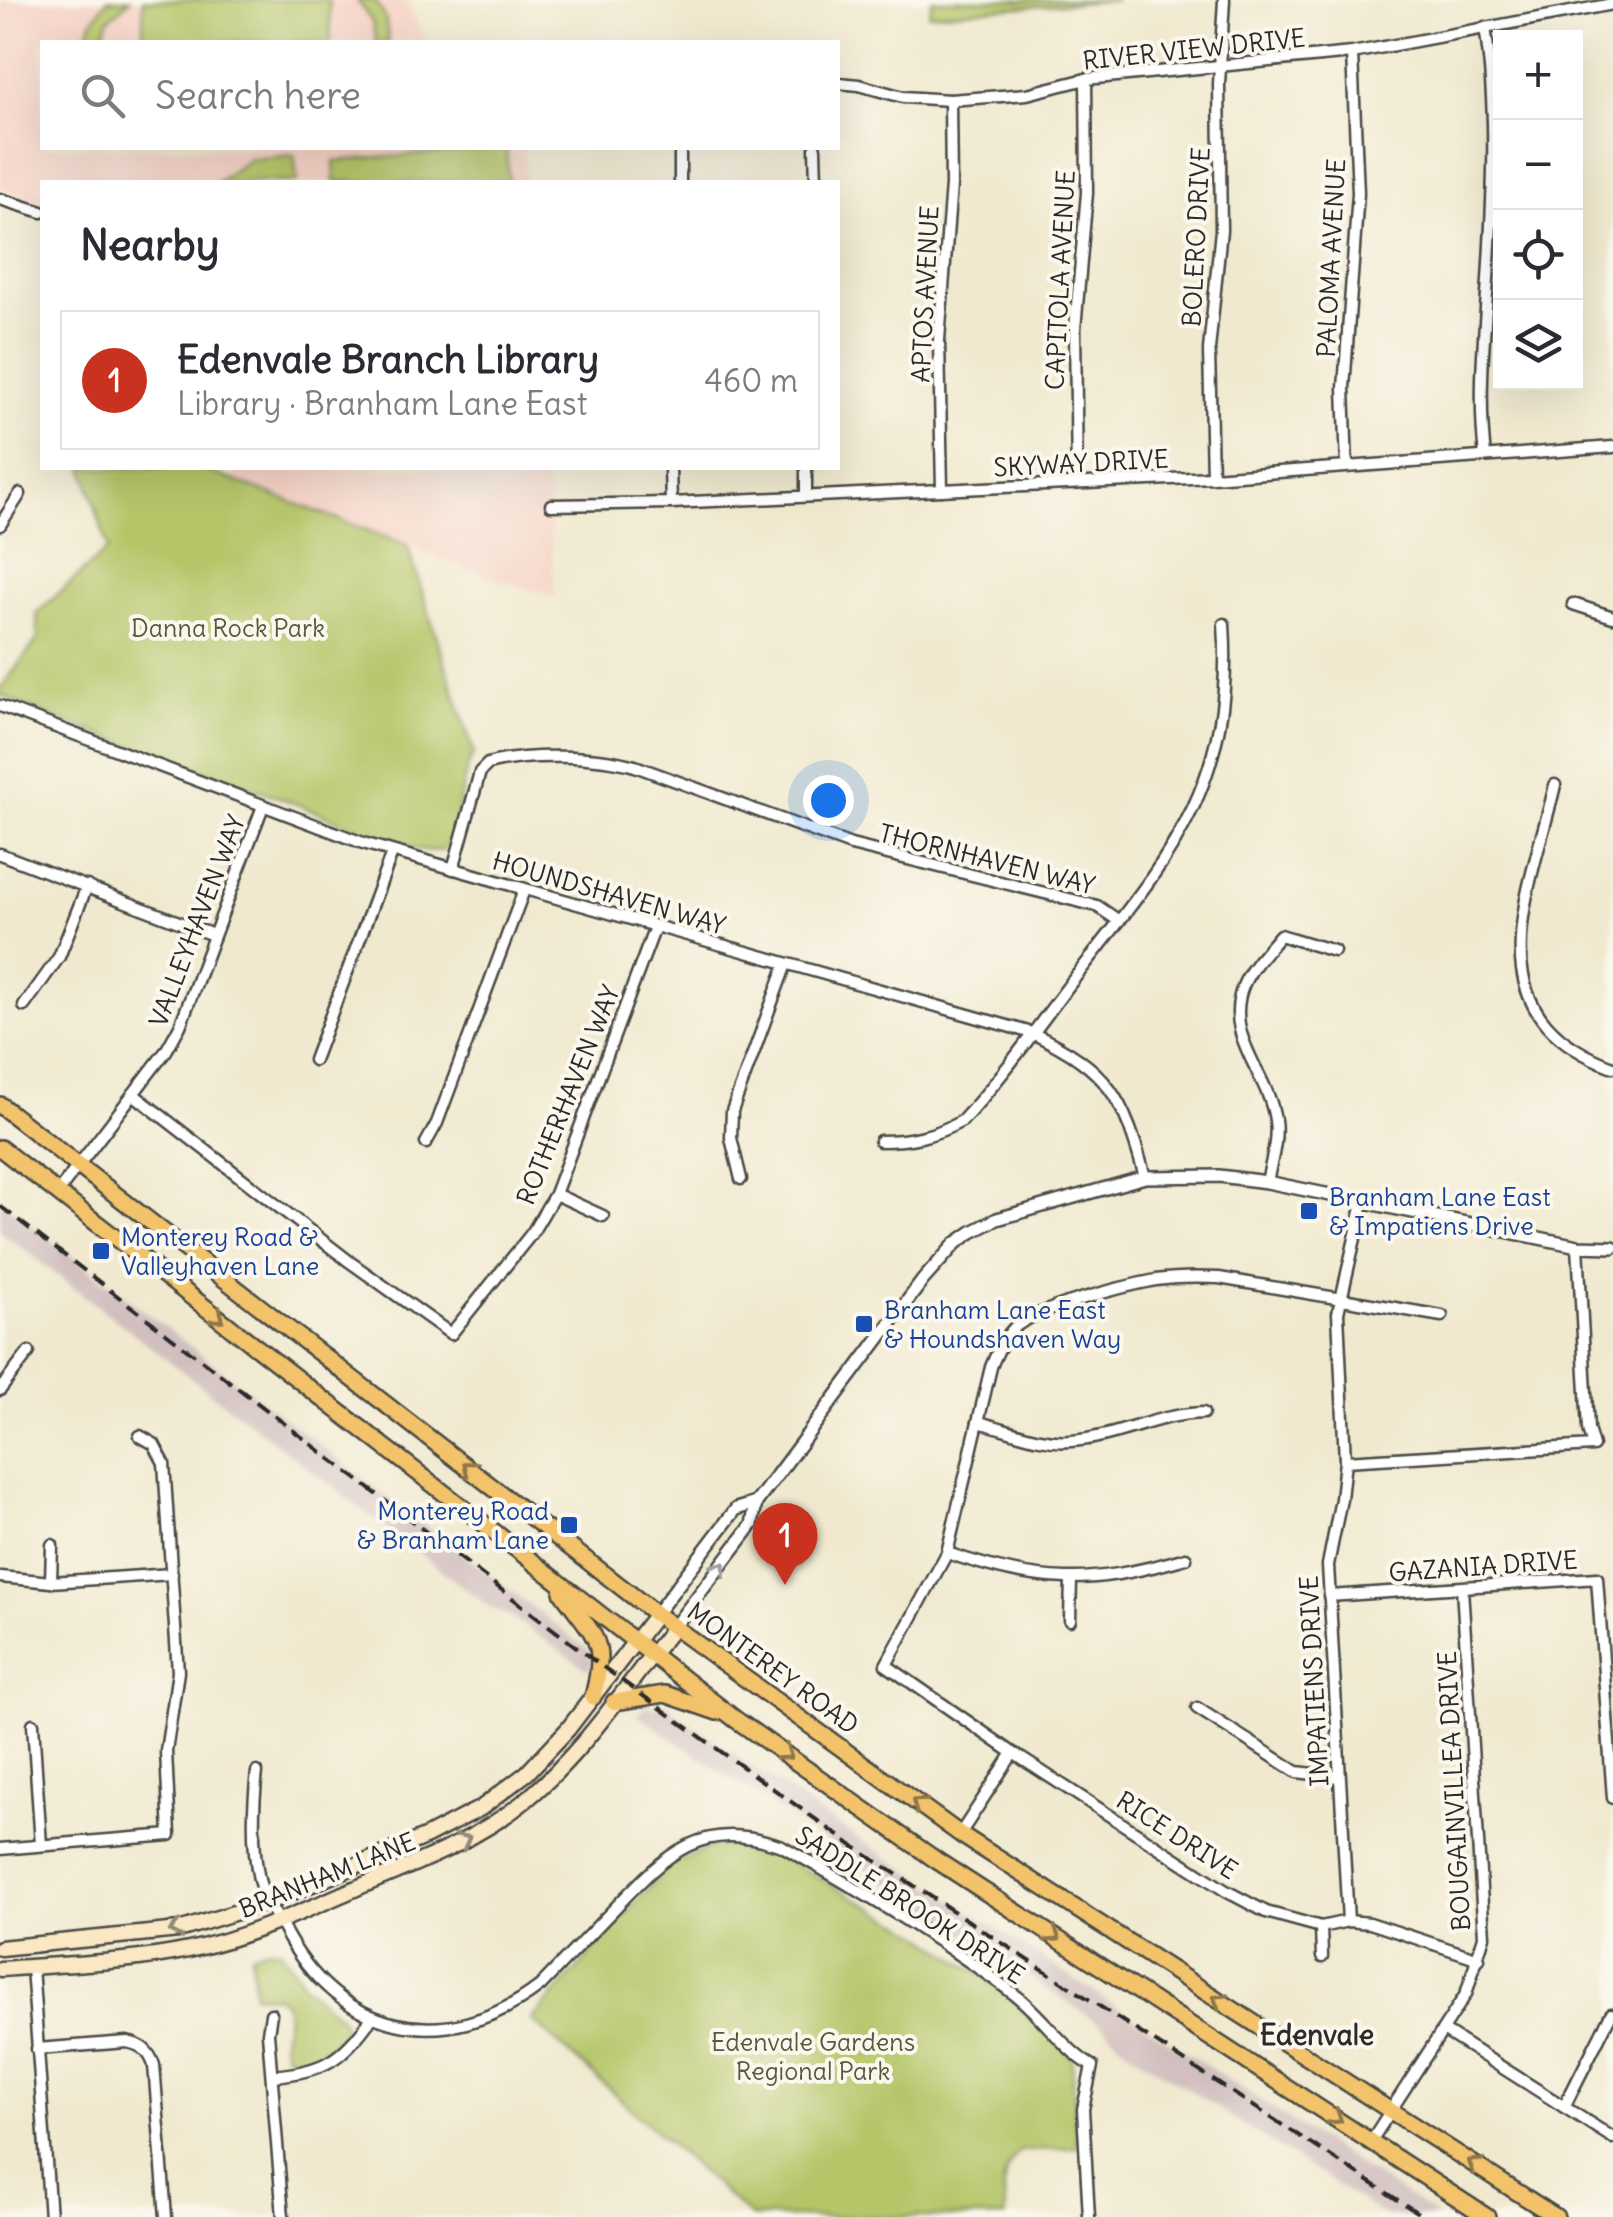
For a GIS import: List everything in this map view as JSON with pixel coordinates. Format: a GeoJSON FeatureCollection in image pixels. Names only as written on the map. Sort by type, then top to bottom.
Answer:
{"type":"FeatureCollection","features":[{"type":"Feature","properties":{"kind":"main road","name":"MONTEREY ROAD"},"geometry":{"type":"LineString","coordinates":[[0,1105],[656,1614],[960,1834],[1556,2217]]}},
{"type":"Feature","properties":{"kind":"main road"},"geometry":{"type":"LineString","coordinates":[[0,1148],[735,1718],[936,1860],[1488,2217]]}},
{"type":"Feature","properties":{"kind":"main road"},"geometry":{"type":"LineString","coordinates":[[551,1576],[597,1642],[602,1666],[593,1697]]}},
{"type":"Feature","properties":{"kind":"main road","name":"BRANHAM LANE"},"geometry":{"type":"LineString","coordinates":[[0,1948],[179,1930],[269,1902],[427,1836],[480,1808],[527,1773],[568,1729],[656,1614]]}},
{"type":"Feature","properties":{"kind":"main road","name":"BRANHAM LANE"},"geometry":{"type":"LineString","coordinates":[[0,1969],[142,1958],[187,1950],[279,1921],[438,1854],[487,1828],[528,1798],[570,1755],[674,1627]]}},
{"type":"Feature","properties":{"kind":"main road"},"geometry":{"type":"LineString","coordinates":[[614,1702],[665,1694],[735,1718]]}},
{"type":"Feature","properties":{"kind":"street","name":"BOLERO DRIVE"},"geometry":{"type":"LineString","coordinates":[[1212,477],[1209,350],[1222,214],[1224,0]]}},
{"type":"Feature","properties":{"kind":"street","name":"RIVER VIEW DRIVE"},"geometry":{"type":"LineString","coordinates":[[840,84],[903,97],[950,100],[1027,94],[1086,79],[1352,52],[1613,4]]}},
{"type":"Feature","properties":{"kind":"street"},"geometry":{"type":"LineString","coordinates":[[1485,27],[1493,196],[1480,386],[1485,456]]}},
{"type":"Feature","properties":{"kind":"street","name":"PALOMA AVENUE"},"geometry":{"type":"LineString","coordinates":[[1347,466],[1344,388],[1358,194],[1352,52]]}},
{"type":"Feature","properties":{"kind":"street","name":"CAPITOLA AVENUE"},"geometry":{"type":"LineString","coordinates":[[1077,483],[1075,329],[1087,193],[1086,79]]}},
{"type":"Feature","properties":{"kind":"street","name":"APTOS AVENUE"},"geometry":{"type":"LineString","coordinates":[[942,490],[939,340],[952,185],[950,100]]}},
{"type":"Feature","properties":{"kind":"street"},"geometry":{"type":"LineString","coordinates":[[680,150],[680,180]]}},
{"type":"Feature","properties":{"kind":"street"},"geometry":{"type":"LineString","coordinates":[[816,150],[816,180]]}},
{"type":"Feature","properties":{"kind":"street"},"geometry":{"type":"LineString","coordinates":[[0,199],[40,211]]}},
{"type":"Feature","properties":{"kind":"street","name":"SKYWAY DRIVE"},"geometry":{"type":"LineString","coordinates":[[550,505],[671,503],[1212,477],[1613,447]]}},
{"type":"Feature","properties":{"kind":"street"},"geometry":{"type":"LineString","coordinates":[[670,470],[671,503]]}},
{"type":"Feature","properties":{"kind":"street"},"geometry":{"type":"LineString","coordinates":[[806,470],[806,496]]}},
{"type":"Feature","properties":{"kind":"street"},"geometry":{"type":"LineString","coordinates":[[0,525],[20,494]]}},
{"type":"Feature","properties":{"kind":"street"},"geometry":{"type":"LineString","coordinates":[[1573,604],[1613,617]]}},
{"type":"Feature","properties":{"kind":"street"},"geometry":{"type":"LineString","coordinates":[[880,1141],[908,1142],[936,1135],[962,1121],[1169,854],[1198,799],[1215,751],[1224,702],[1224,624]]}},
{"type":"Feature","properties":{"kind":"street","name":"HOUNDSHAVEN WAY"},"geometry":{"type":"LineString","coordinates":[[0,706],[392,853],[1032,1033],[1064,1048],[1094,1071],[1114,1094],[1127,1115],[1145,1177]]}},
{"type":"Feature","properties":{"kind":"street","name":"THORNHAVEN WAY"},"geometry":{"type":"LineString","coordinates":[[453,869],[480,772],[488,764],[560,758],[606,760],[635,766],[851,845],[1096,906],[1119,921]]}},
{"type":"Feature","properties":{"kind":"street"},"geometry":{"type":"LineString","coordinates":[[1555,785],[1526,896],[1520,956],[1524,983],[1542,1020],[1567,1045],[1613,1067]]}},
{"type":"Feature","properties":{"kind":"street","name":"VALLEYHAVEN WAY"},"geometry":{"type":"LineString","coordinates":[[58,1192],[166,1051],[180,1026],[263,806]]}},
{"type":"Feature","properties":{"kind":"street"},"geometry":{"type":"LineString","coordinates":[[314,1060],[392,853]]}},
{"type":"Feature","properties":{"kind":"street"},"geometry":{"type":"LineString","coordinates":[[0,854],[214,935]]}},
{"type":"Feature","properties":{"kind":"street"},"geometry":{"type":"LineString","coordinates":[[24,1006],[59,957],[87,886]]}},
{"type":"Feature","properties":{"kind":"street"},"geometry":{"type":"LineString","coordinates":[[426,1143],[437,1123],[524,890]]}},
{"type":"Feature","properties":{"kind":"street","name":"ROTHERHAVEN WAY"},"geometry":{"type":"LineString","coordinates":[[134,1094],[350,1262],[451,1334],[532,1233],[555,1194],[656,926]]}},
{"type":"Feature","properties":{"kind":"street"},"geometry":{"type":"LineString","coordinates":[[1267,1182],[1275,1121],[1238,1026],[1238,1002],[1244,982],[1280,935],[1334,951]]}},
{"type":"Feature","properties":{"kind":"street"},"geometry":{"type":"LineString","coordinates":[[741,1178],[731,1138],[732,1111],[786,964]]}},
{"type":"Feature","properties":{"kind":"street"},"geometry":{"type":"LineString","coordinates":[[674,1627],[752,1526],[756,1503],[923,1280],[956,1243],[996,1219],[1145,1177],[1219,1176],[1267,1182],[1578,1246],[1613,1247]]}},
{"type":"Feature","properties":{"kind":"street"},"geometry":{"type":"LineString","coordinates":[[555,1194],[602,1216]]}},
{"type":"Feature","properties":{"kind":"street","name":"IMPATIENS DRIVE"},"geometry":{"type":"LineString","coordinates":[[1348,1921],[1328,1565],[1345,1460],[1336,1325],[1363,1203]]}},
{"type":"Feature","properties":{"kind":"street"},"geometry":{"type":"LineString","coordinates":[[1345,1460],[1593,1446],[1588,1429],[1578,1246]]}},
{"type":"Feature","properties":{"kind":"street"},"geometry":{"type":"LineString","coordinates":[[1186,1558],[1132,1574],[1071,1579],[1008,1572],[948,1553],[991,1367],[1001,1344],[1018,1325],[1040,1313],[1155,1280],[1189,1277],[1218,1278],[1442,1316]]}},
{"type":"Feature","properties":{"kind":"street"},"geometry":{"type":"LineString","coordinates":[[0,1390],[30,1352]]}},
{"type":"Feature","properties":{"kind":"street"},"geometry":{"type":"LineString","coordinates":[[978,1422],[1041,1440],[1069,1442],[1178,1414],[1203,1413]]}},
{"type":"Feature","properties":{"kind":"street"},"geometry":{"type":"LineString","coordinates":[[0,1848],[170,1834],[166,1750],[178,1672],[164,1463],[154,1444],[140,1436]]}},
{"type":"Feature","properties":{"kind":"street"},"geometry":{"type":"LineString","coordinates":[[656,1614],[736,1509],[756,1503]]}},
{"type":"Feature","properties":{"kind":"street"},"geometry":{"type":"LineString","coordinates":[[50,1582],[52,1545]]}},
{"type":"Feature","properties":{"kind":"street","name":"RICE DRIVE"},"geometry":{"type":"LineString","coordinates":[[948,1553],[886,1665],[1226,1891],[1266,1912],[1321,1926],[1348,1921],[1393,1929],[1479,1959]]}},
{"type":"Feature","properties":{"kind":"street"},"geometry":{"type":"LineString","coordinates":[[0,1577],[50,1582],[172,1574]]}},
{"type":"Feature","properties":{"kind":"street","name":"GAZANIA DRIVE"},"geometry":{"type":"LineString","coordinates":[[1330,1596],[1597,1578],[1613,1798]]}},
{"type":"Feature","properties":{"kind":"street"},"geometry":{"type":"LineString","coordinates":[[1070,1620],[1071,1579]]}},
{"type":"Feature","properties":{"kind":"street","name":"BOUGAINVILLEA DRIVE"},"geometry":{"type":"LineString","coordinates":[[1371,2140],[1466,1994],[1479,1959],[1484,1914],[1462,1588]]}},
{"type":"Feature","properties":{"kind":"street"},"geometry":{"type":"LineString","coordinates":[[1197,1708],[1297,1772],[1339,1777]]}},
{"type":"Feature","properties":{"kind":"street"},"geometry":{"type":"LineString","coordinates":[[34,1724],[41,1845]]}},
{"type":"Feature","properties":{"kind":"street"},"geometry":{"type":"LineString","coordinates":[[960,1834],[1014,1753]]}},
{"type":"Feature","properties":{"kind":"street","name":"SADDLE BROOK DRIVE"},"geometry":{"type":"LineString","coordinates":[[256,1772],[253,1801],[260,1883],[301,1960],[322,1984],[371,2019],[420,2028],[446,2028],[506,2010],[540,1986],[649,1871],[670,1854],[718,1836],[750,1835],[782,1846],[971,1962],[1022,2000],[1080,2059],[1092,2066],[1083,2109],[1089,2217]]}},
{"type":"Feature","properties":{"kind":"street"},"geometry":{"type":"LineString","coordinates":[[1321,1926],[1322,1957]]}},
{"type":"Feature","properties":{"kind":"street"},"geometry":{"type":"LineString","coordinates":[[32,1967],[50,2217]]}},
{"type":"Feature","properties":{"kind":"street"},"geometry":{"type":"LineString","coordinates":[[271,2014],[268,2034],[283,2217]]}},
{"type":"Feature","properties":{"kind":"street"},"geometry":{"type":"LineString","coordinates":[[1564,2107],[1612,2014]]}},
{"type":"Feature","properties":{"kind":"street"},"geometry":{"type":"LineString","coordinates":[[272,2076],[325,2064],[350,2049],[371,2019]]}},
{"type":"Feature","properties":{"kind":"street"},"geometry":{"type":"LineString","coordinates":[[1443,2030],[1613,2138]]}},
{"type":"Feature","properties":{"kind":"street"},"geometry":{"type":"LineString","coordinates":[[37,2050],[127,2042],[138,2044],[149,2053],[154,2065],[166,2217]]}},
{"type":"Feature","properties":{"kind":"shaded area"},"geometry":{"type":"Polygon","coordinates":[[[0,0],[405,0],[427,40],[40,40],[40,150],[524,150],[526,180],[40,180],[40,202],[0,187],[0,0]]]}},
{"type":"Feature","properties":{"kind":"shaded area"},"geometry":{"type":"Polygon","coordinates":[[[233,470],[546,470],[555,597],[499,580],[234,480],[233,470]]]}},
{"type":"Feature","properties":{"kind":"shaded area"},"geometry":{"type":"Polygon","coordinates":[[[0,1201],[587,1649],[595,1658],[588,1670],[513,1618],[489,1607],[0,1231],[0,1201]]]}},
{"type":"Feature","properties":{"kind":"shaded area"},"geometry":{"type":"Polygon","coordinates":[[[647,1704],[654,1709],[657,1704],[668,1704],[675,1713],[824,1816],[1439,2217],[1386,2217],[1126,2049],[1103,2026],[637,1715],[647,1704]]]}},
{"type":"Feature","properties":{"kind":"green space"},"geometry":{"type":"Polygon","coordinates":[[[107,0],[130,0],[109,19],[101,40],[87,40],[92,21],[107,0]]]}},
{"type":"Feature","properties":{"kind":"green space"},"geometry":{"type":"Polygon","coordinates":[[[143,0],[329,0],[331,40],[143,40],[143,0]]]}},
{"type":"Feature","properties":{"kind":"green space"},"geometry":{"type":"Polygon","coordinates":[[[357,0],[375,0],[385,17],[389,40],[376,40],[372,22],[357,0]]]}},
{"type":"Feature","properties":{"kind":"green space"},"geometry":{"type":"Polygon","coordinates":[[[932,0],[1117,0],[929,14],[932,0]]]}},
{"type":"Feature","properties":{"kind":"green space"},"geometry":{"type":"Polygon","coordinates":[[[506,150],[509,180],[335,180],[334,161],[506,150]]]}},
{"type":"Feature","properties":{"kind":"green space"},"geometry":{"type":"Polygon","coordinates":[[[294,155],[297,180],[220,180],[250,159],[294,155]]]}},
{"type":"Feature","properties":{"kind":"green space","name":"Danna Rock Park"},"geometry":{"type":"Polygon","coordinates":[[[85,470],[205,470],[407,545],[474,753],[455,826],[444,849],[420,850],[389,841],[0,695],[0,689],[38,639],[37,613],[108,549],[85,470]]]}},
{"type":"Feature","properties":{"kind":"green space","name":"Edenvale Gardens Regional Park"},"geometry":{"type":"Polygon","coordinates":[[[760,1845],[922,1935],[1005,1992],[1072,2055],[1077,2147],[1020,2151],[1005,2174],[1006,2217],[751,2217],[532,2020],[670,1864],[714,1846],[760,1845]]]}},
{"type":"Feature","properties":{"kind":"green space"},"geometry":{"type":"Polygon","coordinates":[[[267,1948],[281,1950],[304,1985],[341,2018],[345,2027],[341,2034],[320,2052],[302,2058],[286,2055],[285,2003],[276,1996],[254,1994],[251,1954],[267,1948]]]}},
{"type":"Feature","properties":{"kind":"railway"},"geometry":{"type":"LineString","coordinates":[[0,1206],[596,1662],[853,1846],[1424,2217]]}},
{"type":"Feature","properties":{"kind":"place","name":"Branham Lane East & Impatiens Drive"},"geometry":{"type":"Point","coordinates":[1309,1211]}},
{"type":"Feature","properties":{"kind":"place","name":"Monterey Road & Valleyhaven Lane"},"geometry":{"type":"Point","coordinates":[101,1251]}},
{"type":"Feature","properties":{"kind":"place","name":"Branham Lane East & Houndshaven Way"},"geometry":{"type":"Point","coordinates":[864,1324]}},
{"type":"Feature","properties":{"kind":"place","name":"Monterey Road & Branham Lane"},"geometry":{"type":"Point","coordinates":[569,1525]}},
{"type":"Feature","properties":{"kind":"place","name":"Edenvale Branch Library"},"geometry":{"type":"Point","coordinates":[785,1585]}},
{"type":"Feature","properties":{"kind":"district","name":"Edenvale"},"geometry":{"type":"Point","coordinates":[1317,2035]}}]}
